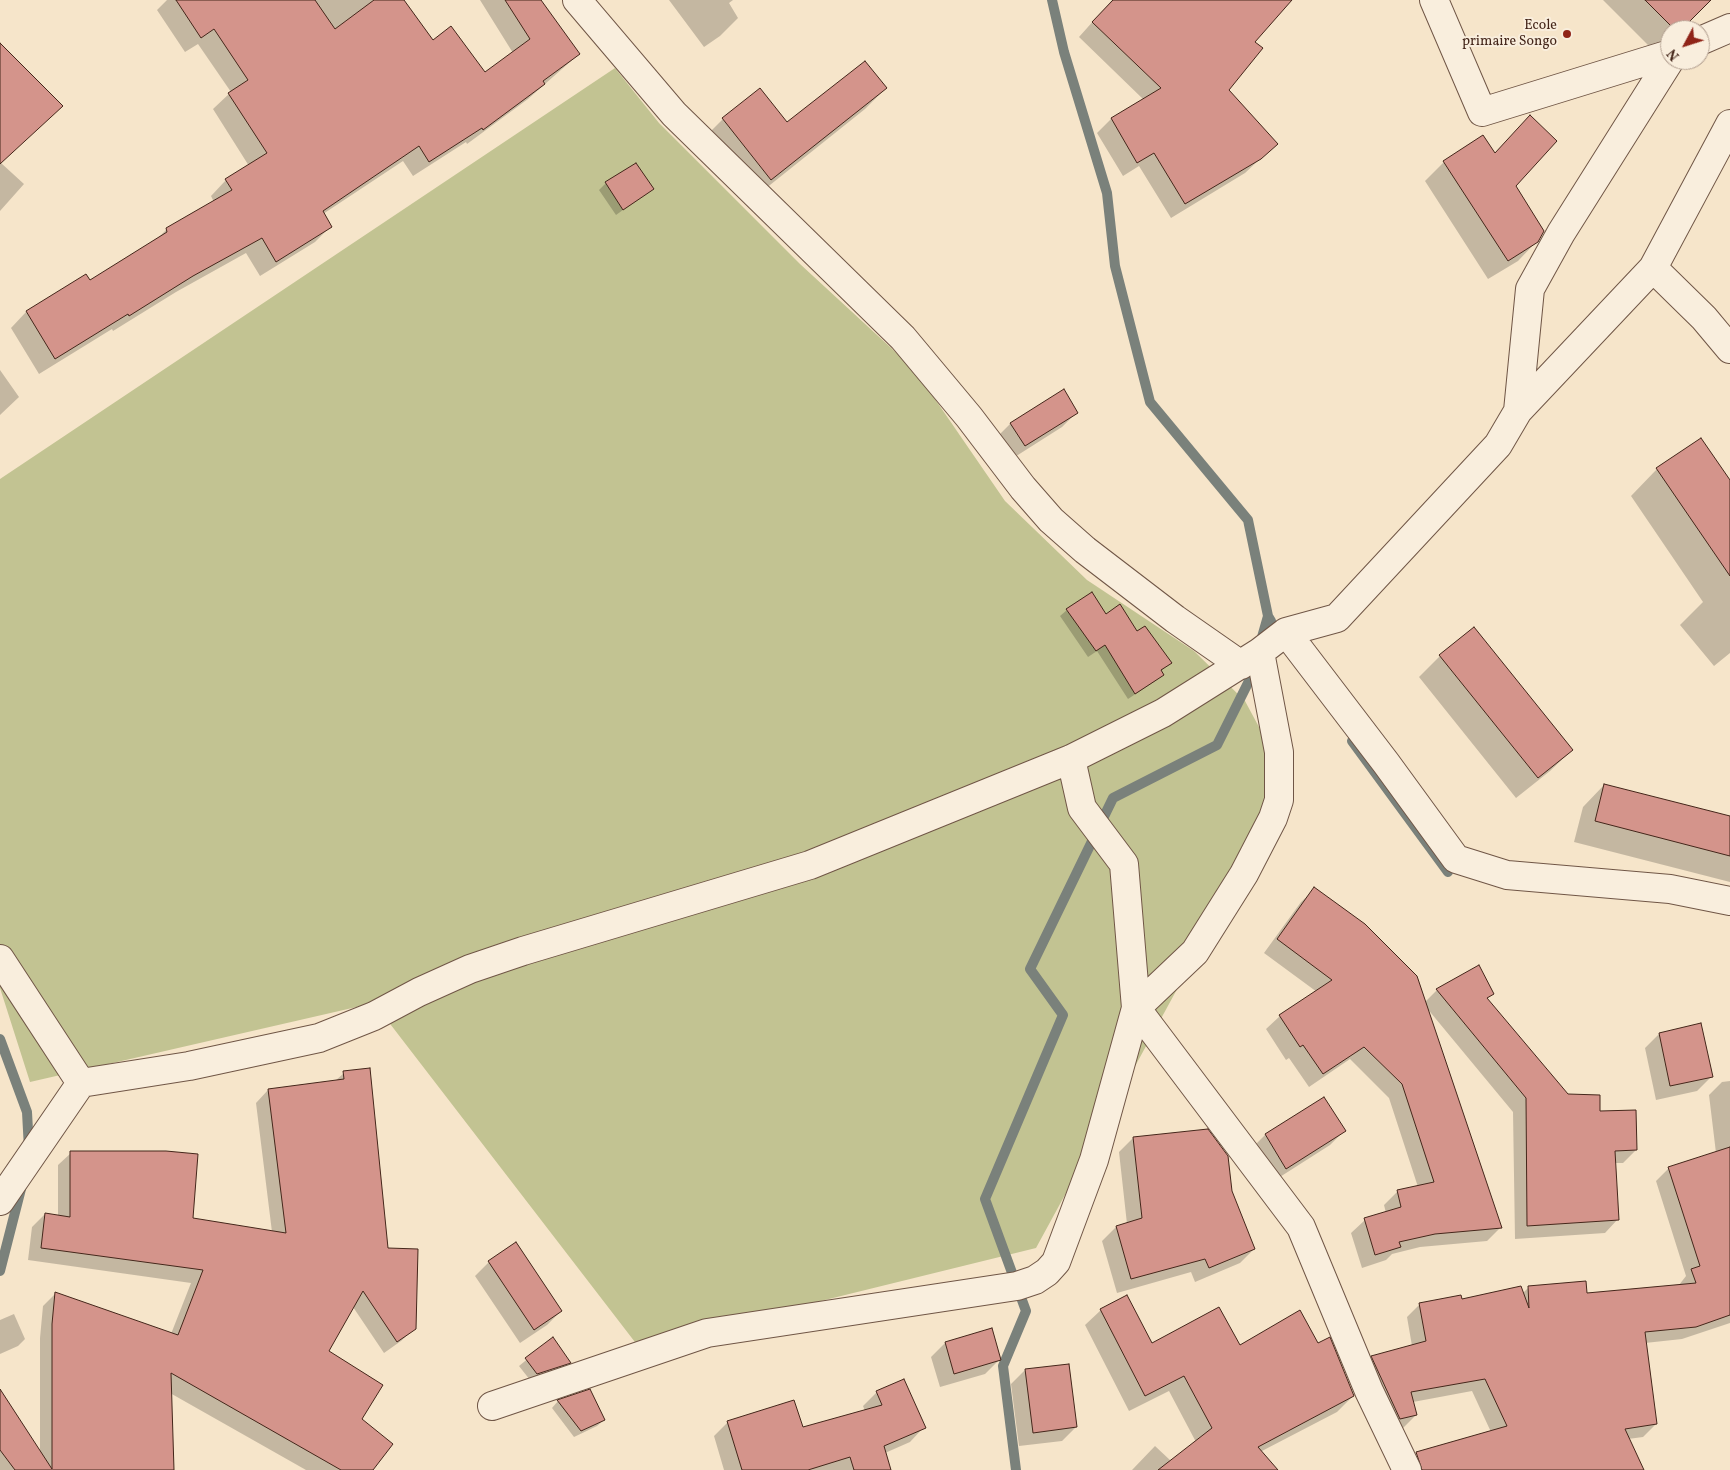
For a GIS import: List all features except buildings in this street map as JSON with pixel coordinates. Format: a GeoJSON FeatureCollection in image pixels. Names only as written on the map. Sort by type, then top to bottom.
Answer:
{"type":"FeatureCollection","features":[{"type":"Feature","properties":{"kind":"street"},"geometry":{"type":"LineString","coordinates":[[577,0],[674,114],[903,338],[969,416],[1023,488],[1051,520],[1084,550],[1251,659],[1279,752],[1279,800],[1273,818],[1244,874],[1195,952],[1136,1008]]}},
{"type":"Feature","properties":{"kind":"street"},"geometry":{"type":"LineString","coordinates":[[1434,0],[1482,112],[1660,57]]}},
{"type":"Feature","properties":{"kind":"street"},"geometry":{"type":"LineString","coordinates":[[1710,37],[1730,28]]}},
{"type":"Feature","properties":{"kind":"street"},"geometry":{"type":"LineString","coordinates":[[1518,411],[1530,289],[1561,232],[1664,70]]}},
{"type":"Feature","properties":{"kind":"street"},"geometry":{"type":"LineString","coordinates":[[0,1201],[81,1083],[189,1066],[319,1038],[366,1020],[419,992],[470,969],[523,951],[810,864],[1071,759],[1163,712],[1251,659],[1286,632],[1336,618],[1498,445],[1518,411],[1653,268],[1730,124]]}},
{"type":"Feature","properties":{"kind":"street"},"geometry":{"type":"LineString","coordinates":[[1653,268],[1704,318],[1730,349]]}},
{"type":"Feature","properties":{"kind":"street"},"geometry":{"type":"LineString","coordinates":[[1286,632],[1386,763],[1456,859],[1507,875],[1670,889],[1730,901]]}},
{"type":"Feature","properties":{"kind":"street"},"geometry":{"type":"LineString","coordinates":[[492,1406],[707,1333],[1017,1286],[1035,1280],[1056,1262],[1073,1221],[1094,1160],[1136,1008],[1124,864],[1082,808],[1071,759]]}},
{"type":"Feature","properties":{"kind":"street"},"geometry":{"type":"LineString","coordinates":[[0,959],[81,1083]]}},
{"type":"Feature","properties":{"kind":"street"},"geometry":{"type":"LineString","coordinates":[[1136,1008],[1301,1227],[1369,1391],[1407,1470]]}},
{"type":"Feature","properties":{"kind":"green space"},"geometry":{"type":"Polygon","coordinates":[[[615,68],[659,123],[800,264],[915,370],[1005,501],[1087,580],[1194,651],[1245,701],[1267,742],[1272,795],[1248,859],[1036,1248],[638,1346],[374,1003],[30,1082],[0,988],[0,479],[615,68]]]}},
{"type":"Feature","properties":{"kind":"waterway"},"geometry":{"type":"LineString","coordinates":[[1052,0],[1064,52],[1107,193],[1115,266],[1150,402],[1248,520],[1268,616],[1271,621]]}},
{"type":"Feature","properties":{"kind":"waterway"},"geometry":{"type":"LineString","coordinates":[[1260,644],[1268,616]]}},
{"type":"Feature","properties":{"kind":"waterway"},"geometry":{"type":"LineString","coordinates":[[1016,1470],[1003,1366],[1026,1311],[985,1199],[1063,1015],[1030,969],[1113,798],[1217,745],[1248,683],[1254,663]]}},
{"type":"Feature","properties":{"kind":"waterway"},"geometry":{"type":"LineString","coordinates":[[1352,741],[1448,872]]}},
{"type":"Feature","properties":{"kind":"waterway"},"geometry":{"type":"LineString","coordinates":[[0,1039],[27,1112],[29,1149]]}},
{"type":"Feature","properties":{"kind":"waterway"},"geometry":{"type":"LineString","coordinates":[[0,1271],[22,1185]]}},
{"type":"Feature","properties":{"kind":"place","name":"Ecole primaire Songo"},"geometry":{"type":"Point","coordinates":[1567,34]}}]}
